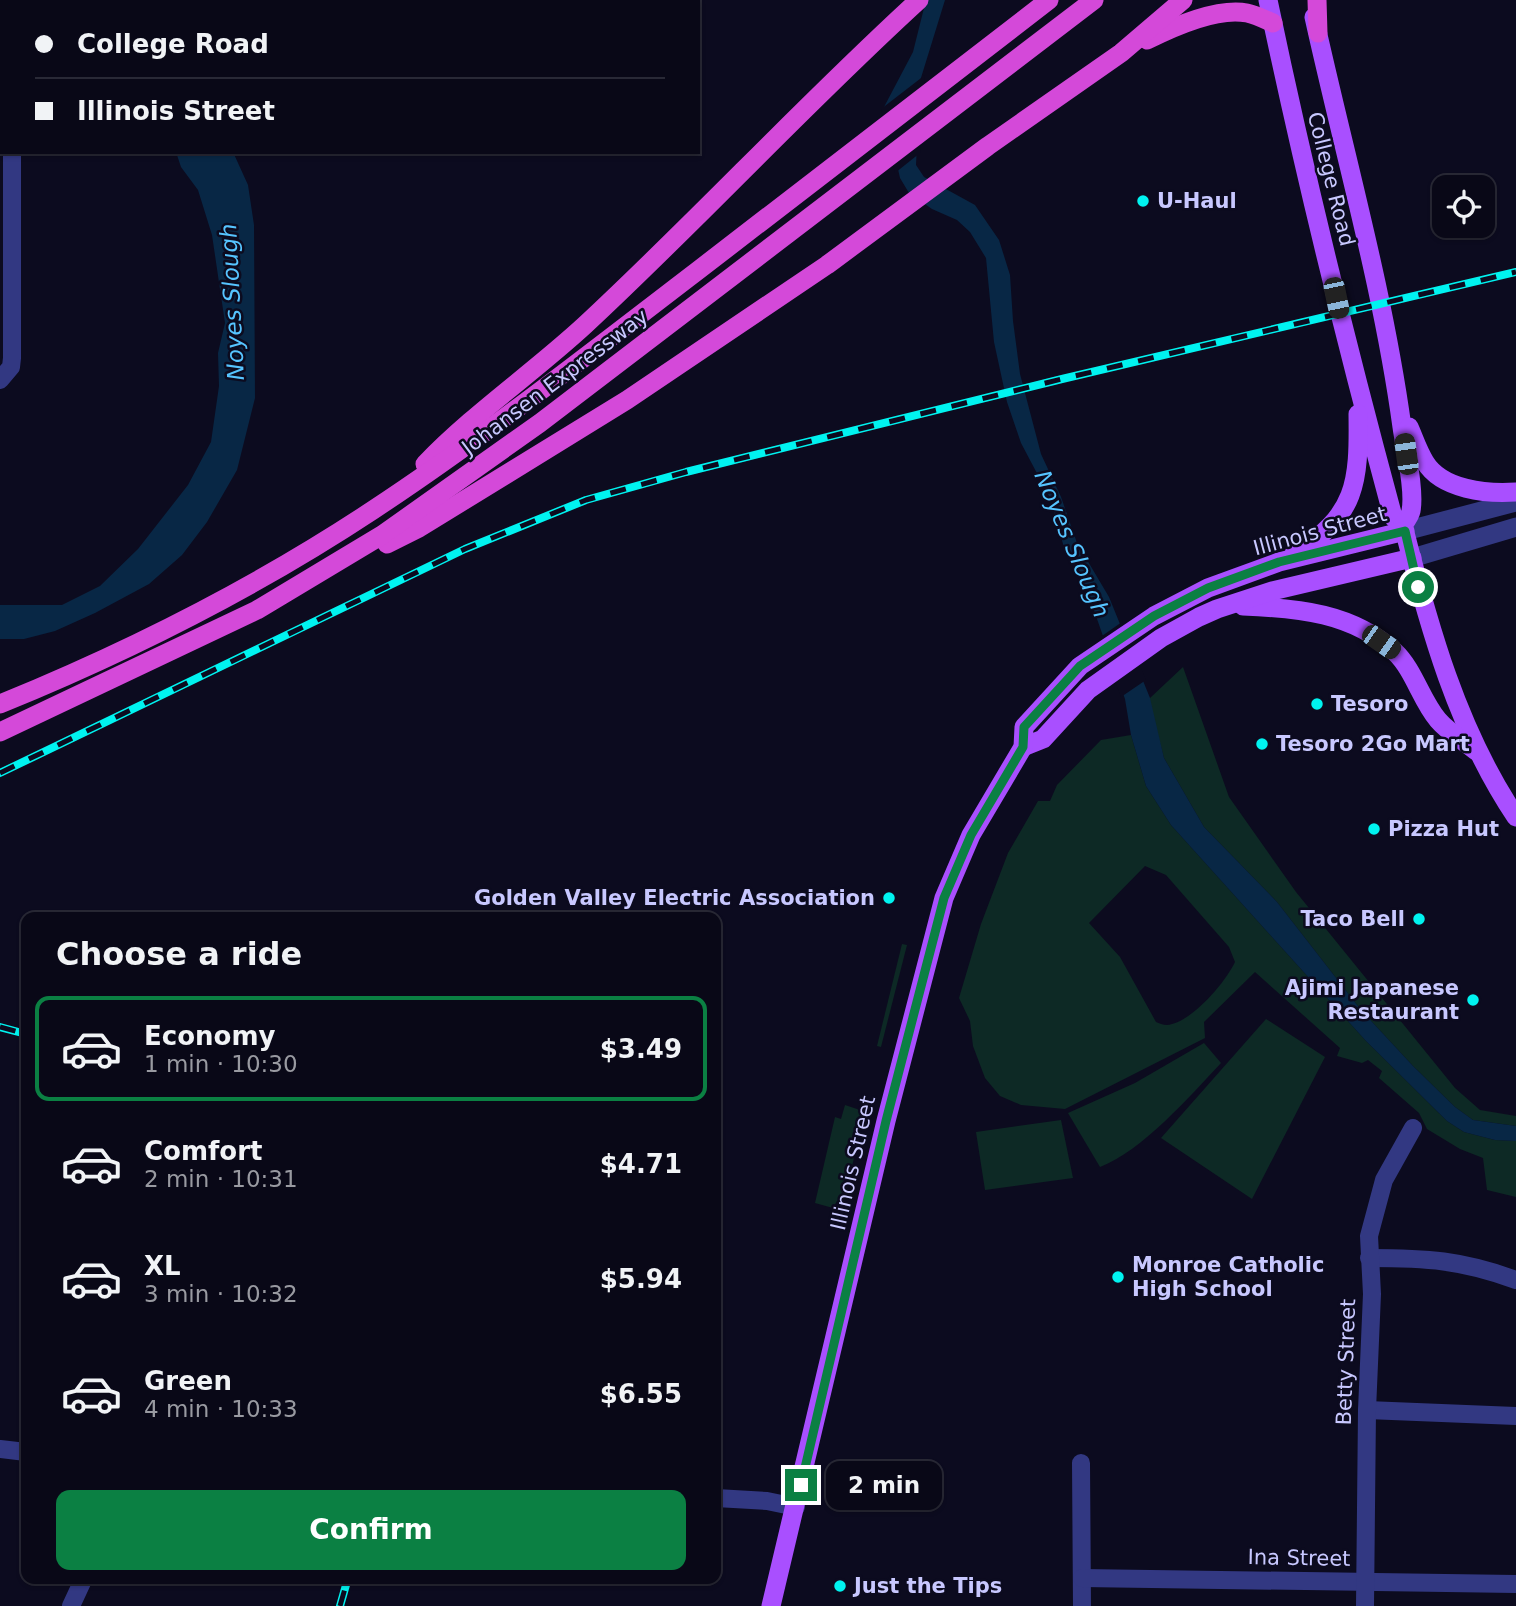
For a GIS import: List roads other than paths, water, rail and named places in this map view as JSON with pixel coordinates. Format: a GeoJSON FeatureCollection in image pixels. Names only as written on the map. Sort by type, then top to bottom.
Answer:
{"type":"FeatureCollection","features":[{"type":"Feature","properties":{"kind":"highway"},"geometry":{"type":"LineString","coordinates":[[374,509],[460,430],[583,326],[919,0]]}},
{"type":"Feature","properties":{"kind":"highway","name":"Johansen Expressway"},"geometry":{"type":"LineString","coordinates":[[0,704],[79,670],[199,612],[250,585],[374,509],[474,440],[569,369],[1049,0]]}},
{"type":"Feature","properties":{"kind":"highway","name":"Johansen Expressway"},"geometry":{"type":"LineString","coordinates":[[0,732],[257,610],[382,535],[540,424],[1094,0]]}},
{"type":"Feature","properties":{"kind":"highway"},"geometry":{"type":"LineString","coordinates":[[257,610],[419,528],[615,407],[827,265],[1121,53],[1183,0]]}},
{"type":"Feature","properties":{"kind":"highway"},"geometry":{"type":"LineString","coordinates":[[1317,0],[1318,33]]}},
{"type":"Feature","properties":{"kind":"highway"},"geometry":{"type":"LineString","coordinates":[[1121,53],[1163,32],[1197,19],[1223,13],[1244,12],[1273,23]]}},
{"type":"Feature","properties":{"kind":"main road","name":"College Road"},"geometry":{"type":"LineString","coordinates":[[1268,0],[1297,142],[1357,385],[1392,513],[1404,528],[1430,630],[1477,752],[1516,817]]}},
{"type":"Feature","properties":{"kind":"main road","name":"College Road"},"geometry":{"type":"LineString","coordinates":[[1311,0],[1380,303],[1399,406],[1411,506],[1404,528]]}},
{"type":"Feature","properties":{"kind":"main road"},"geometry":{"type":"LineString","coordinates":[[1279,562],[1322,534],[1343,513],[1351,496],[1357,462],[1357,385]]}},
{"type":"Feature","properties":{"kind":"main road"},"geometry":{"type":"LineString","coordinates":[[1399,406],[1425,462],[1432,471],[1467,488],[1500,493],[1516,492]]}},
{"type":"Feature","properties":{"kind":"main road","name":"Illinois Street"},"geometry":{"type":"LineString","coordinates":[[771,1606],[886,1121],[944,898],[971,835],[1023,747],[1024,727],[1080,666],[1154,616],[1208,588],[1279,562],[1404,528]]}},
{"type":"Feature","properties":{"kind":"main road","name":"Illinois Street"},"geometry":{"type":"LineString","coordinates":[[1023,747],[1043,739],[1088,690],[1161,638],[1228,605],[1272,591],[1412,558]]}},
{"type":"Feature","properties":{"kind":"main road"},"geometry":{"type":"LineString","coordinates":[[1228,605],[1278,607],[1322,613],[1369,633],[1395,652],[1438,720],[1477,752]]}},
{"type":"Feature","properties":{"kind":"street"},"geometry":{"type":"LineString","coordinates":[[0,380],[11,368],[12,358],[12,154]]}},
{"type":"Feature","properties":{"kind":"street"},"geometry":{"type":"LineString","coordinates":[[1404,528],[1516,502]]}},
{"type":"Feature","properties":{"kind":"street"},"geometry":{"type":"LineString","coordinates":[[1412,558],[1516,527]]}},
{"type":"Feature","properties":{"kind":"street","name":"Betty Street"},"geometry":{"type":"LineString","coordinates":[[1365,1606],[1367,1410],[1372,1294],[1369,1236],[1384,1180],[1413,1128]]}},
{"type":"Feature","properties":{"kind":"street"},"geometry":{"type":"LineString","coordinates":[[1369,1258],[1418,1258],[1453,1262],[1516,1280]]}},
{"type":"Feature","properties":{"kind":"street"},"geometry":{"type":"LineString","coordinates":[[1367,1410],[1516,1416]]}},
{"type":"Feature","properties":{"kind":"street"},"geometry":{"type":"LineString","coordinates":[[0,1449],[21,1451]]}},
{"type":"Feature","properties":{"kind":"street"},"geometry":{"type":"LineString","coordinates":[[1080,1463],[1082,1606]]}},
{"type":"Feature","properties":{"kind":"street"},"geometry":{"type":"LineString","coordinates":[[721,1498],[767,1501],[796,1507]]}},
{"type":"Feature","properties":{"kind":"street","name":"Ina Street"},"geometry":{"type":"LineString","coordinates":[[1082,1578],[1516,1584]]}},
{"type":"Feature","properties":{"kind":"street"},"geometry":{"type":"LineString","coordinates":[[71,1606],[81,1584]]}},
{"type":"Feature","properties":{"kind":"water","name":"Noyes Slough"},"geometry":{"type":"Polygon","coordinates":[[[926,0],[945,0],[920,81],[916,165],[924,177],[975,205],[999,240],[1010,275],[1020,374],[1041,454],[1061,497],[1077,543],[1109,597],[1150,698],[1164,758],[1204,827],[1277,902],[1361,1010],[1455,1107],[1473,1120],[1516,1126],[1516,1141],[1495,1140],[1464,1132],[1447,1121],[1366,1041],[1171,825],[1146,786],[1131,735],[1125,699],[1089,596],[1063,544],[1050,498],[1021,443],[1007,402],[994,342],[986,258],[970,232],[957,220],[932,209],[909,193],[900,178],[884,107],[913,52],[926,0]]]}},
{"type":"Feature","properties":{"kind":"water","name":"Noyes Slough"},"geometry":{"type":"Polygon","coordinates":[[[177,154],[234,154],[248,185],[254,225],[255,398],[237,470],[207,522],[182,555],[149,584],[55,631],[24,639],[0,639],[0,605],[62,605],[100,586],[138,549],[188,485],[211,442],[219,386],[218,353],[225,323],[212,235],[198,190],[181,167],[177,154]]]}},
{"type":"Feature","properties":{"kind":"railway"},"geometry":{"type":"LineString","coordinates":[[0,773],[465,549],[586,500],[686,472],[1062,379],[1516,272]]}},
{"type":"Feature","properties":{"kind":"railway"},"geometry":{"type":"LineString","coordinates":[[0,1027],[21,1033]]}},
{"type":"Feature","properties":{"kind":"railway"},"geometry":{"type":"LineString","coordinates":[[340,1606],[346,1584]]}},
{"type":"Feature","properties":{"kind":"place","name":"U-Haul"},"geometry":{"type":"Point","coordinates":[1143,201]}},
{"type":"Feature","properties":{"kind":"place","name":"Tesoro"},"geometry":{"type":"Point","coordinates":[1317,704]}},
{"type":"Feature","properties":{"kind":"place","name":"Tesoro 2Go Mart"},"geometry":{"type":"Point","coordinates":[1262,744]}},
{"type":"Feature","properties":{"kind":"place","name":"Pizza Hut"},"geometry":{"type":"Point","coordinates":[1374,829]}},
{"type":"Feature","properties":{"kind":"place","name":"Golden Valley Electric Association"},"geometry":{"type":"Point","coordinates":[889,898]}},
{"type":"Feature","properties":{"kind":"place","name":"Taco Bell"},"geometry":{"type":"Point","coordinates":[1419,919]}},
{"type":"Feature","properties":{"kind":"place","name":"Ajimi Japanese Restaurant"},"geometry":{"type":"Point","coordinates":[1473,1000]}},
{"type":"Feature","properties":{"kind":"place","name":"Monroe Catholic High School"},"geometry":{"type":"Point","coordinates":[1118,1277]}},
{"type":"Feature","properties":{"kind":"place","name":"Just the Tips"},"geometry":{"type":"Point","coordinates":[840,1586]}}]}
